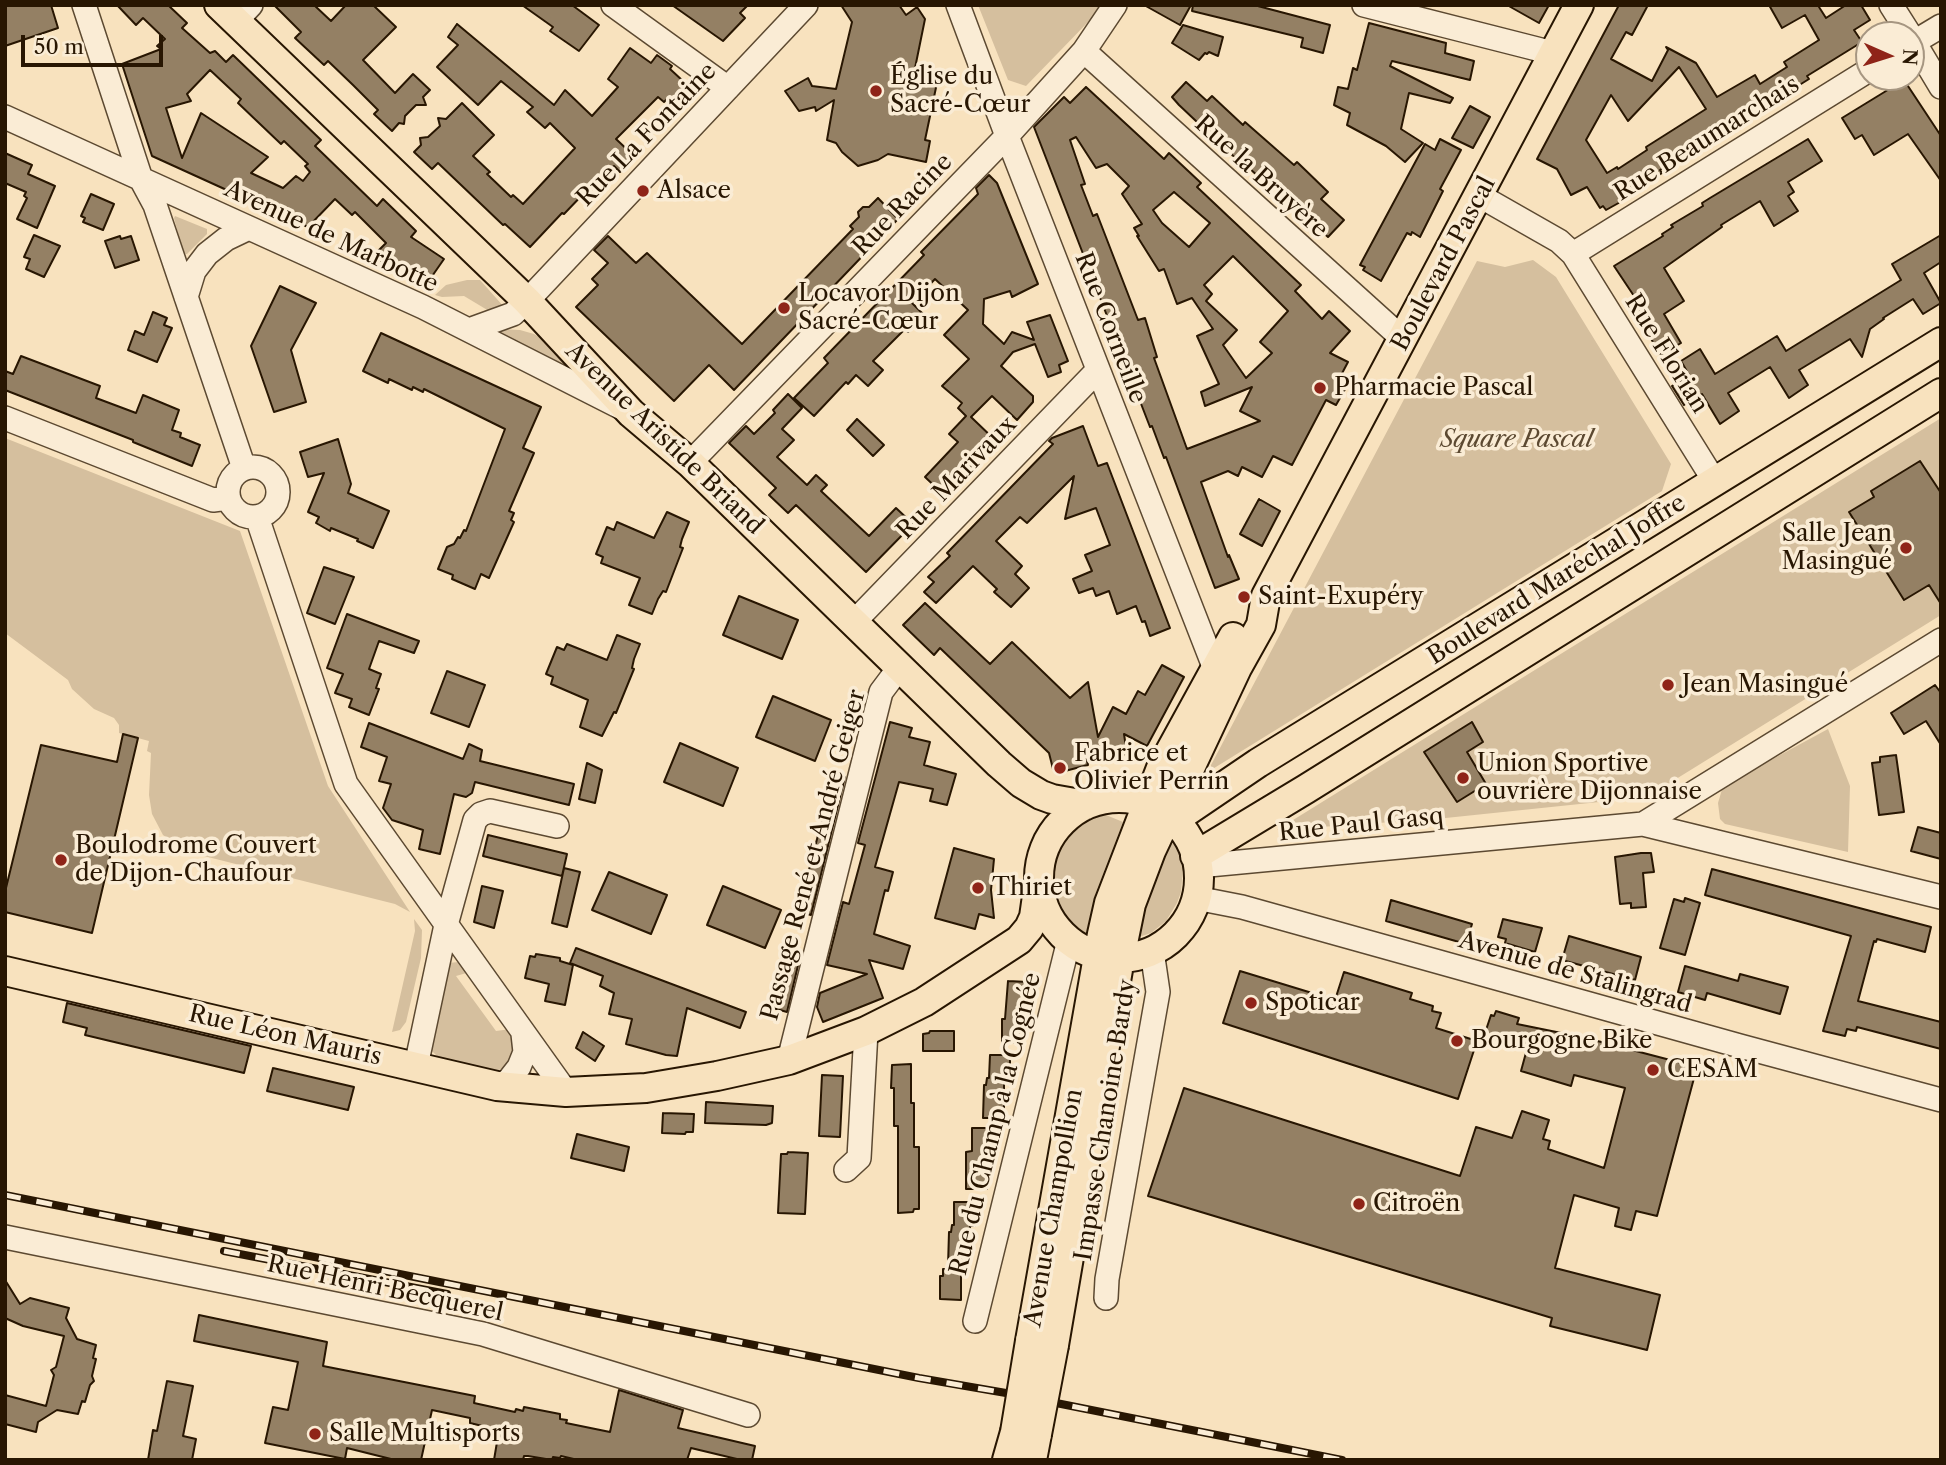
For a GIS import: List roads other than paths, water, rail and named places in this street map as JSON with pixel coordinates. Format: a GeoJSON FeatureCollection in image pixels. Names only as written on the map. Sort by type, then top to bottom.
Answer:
{"type":"FeatureCollection","features":[{"type":"Feature","properties":{"kind":"main road","name":"Boulevard Pascal"},"geometry":{"type":"LineString","coordinates":[[1163,812],[1161,768],[1246,615],[1266,596],[1580,5]]}},
{"type":"Feature","properties":{"kind":"main road","name":"Avenue Aristide Briand"},"geometry":{"type":"LineString","coordinates":[[235,11],[527,301],[631,413],[690,463],[899,668],[1021,783],[1052,799],[1086,805]]}},
{"type":"Feature","properties":{"kind":"main road","name":"Boulevard Maréchal Joffre"},"geometry":{"type":"LineString","coordinates":[[1163,812],[1258,763],[1941,342]]}},
{"type":"Feature","properties":{"kind":"main road","name":"Boulevard Maréchal Joffre"},"geometry":{"type":"LineString","coordinates":[[1196,861],[1306,789],[1941,393]]}},
{"type":"Feature","properties":{"kind":"main road"},"geometry":{"type":"LineString","coordinates":[[1722,477],[1752,509]]}},
{"type":"Feature","properties":{"kind":"main road","name":"Boulevard Pascal"},"geometry":{"type":"LineString","coordinates":[[1163,812],[1261,625],[1266,596]]}},
{"type":"Feature","properties":{"kind":"main road","name":"Avenue Aristide Briand"},"geometry":{"type":"LineString","coordinates":[[1021,783],[1043,834],[1045,848]]}},
{"type":"Feature","properties":{"kind":"main road"},"geometry":{"type":"LineString","coordinates":[[1019,940],[1034,917],[1040,863],[1045,848],[1056,828],[1086,805],[1116,798],[1163,812],[1189,840],[1196,861],[1196,898],[1182,926],[1171,938],[1152,951],[1109,957],[1082,949],[1067,938],[1045,908],[1039,882]]}},
{"type":"Feature","properties":{"kind":"main road","name":"Avenue Champollion"},"geometry":{"type":"LineString","coordinates":[[1007,1460],[1028,1442],[1042,1343],[1109,957],[1110,903],[1163,812]]}},
{"type":"Feature","properties":{"kind":"main road"},"geometry":{"type":"LineString","coordinates":[[1019,940],[1046,935],[1067,938]]}},
{"type":"Feature","properties":{"kind":"main road","name":"Rue Léon Mauris"},"geometry":{"type":"LineString","coordinates":[[5,971],[497,1086],[566,1092],[646,1088],[789,1060],[866,1031],[925,1003],[1019,940]]}},
{"type":"Feature","properties":{"kind":"street"},"geometry":{"type":"LineString","coordinates":[[84,5],[141,179],[155,205],[244,468]]}},
{"type":"Feature","properties":{"kind":"street"},"geometry":{"type":"LineString","coordinates":[[613,5],[728,88]]}},
{"type":"Feature","properties":{"kind":"street","name":"Rue La Fontaine"},"geometry":{"type":"LineString","coordinates":[[469,330],[513,314],[527,301],[806,5]]}},
{"type":"Feature","properties":{"kind":"street","name":"Rue Corneille"},"geometry":{"type":"LineString","coordinates":[[958,5],[1215,669]]}},
{"type":"Feature","properties":{"kind":"street","name":"Rue Racine"},"geometry":{"type":"LineString","coordinates":[[690,463],[1007,136],[1084,51],[1115,5]]}},
{"type":"Feature","properties":{"kind":"street"},"geometry":{"type":"LineString","coordinates":[[1364,5],[1541,50],[1552,58]]}},
{"type":"Feature","properties":{"kind":"street"},"geometry":{"type":"LineString","coordinates":[[1891,5],[1900,21]]}},
{"type":"Feature","properties":{"kind":"street","name":"Rue la Bruyère"},"geometry":{"type":"LineString","coordinates":[[1084,51],[1404,340]]}},
{"type":"Feature","properties":{"kind":"street"},"geometry":{"type":"LineString","coordinates":[[1925,61],[1941,87]]}},
{"type":"Feature","properties":{"kind":"street","name":"Rue Beaumarchais"},"geometry":{"type":"LineString","coordinates":[[1573,254],[1855,79]]}},
{"type":"Feature","properties":{"kind":"street","name":"Avenue de Marbotte"},"geometry":{"type":"LineString","coordinates":[[5,117],[469,330],[631,413]]}},
{"type":"Feature","properties":{"kind":"street"},"geometry":{"type":"LineString","coordinates":[[1479,196],[1559,241],[1573,254]]}},
{"type":"Feature","properties":{"kind":"street"},"geometry":{"type":"LineString","coordinates":[[186,297],[194,271],[207,254],[226,239],[249,228]]}},
{"type":"Feature","properties":{"kind":"street","name":"Rue Florian"},"geometry":{"type":"LineString","coordinates":[[1573,254],[1722,477]]}},
{"type":"Feature","properties":{"kind":"street","name":"Rue Marivaux"},"geometry":{"type":"LineString","coordinates":[[854,622],[1098,370]]}},
{"type":"Feature","properties":{"kind":"street"},"geometry":{"type":"LineString","coordinates":[[5,418],[213,500],[228,498]]}},
{"type":"Feature","properties":{"kind":"street"},"geometry":{"type":"LineString","coordinates":[[244,468],[262,468],[274,478],[277,486],[276,502],[265,514],[257,517],[242,515],[231,505],[228,498],[229,483],[233,476],[244,468]]}},
{"type":"Feature","properties":{"kind":"street"},"geometry":{"type":"LineString","coordinates":[[257,517],[346,784],[566,1092]]}},
{"type":"Feature","properties":{"kind":"street"},"geometry":{"type":"LineString","coordinates":[[1643,824],[1941,640]]}},
{"type":"Feature","properties":{"kind":"street","name":"Passage René et André Geiger"},"geometry":{"type":"LineString","coordinates":[[789,1060],[881,692],[899,668]]}},
{"type":"Feature","properties":{"kind":"street"},"geometry":{"type":"LineString","coordinates":[[416,1066],[446,925],[471,827],[481,814],[496,812],[557,826]]}},
{"type":"Feature","properties":{"kind":"street","name":"Rue Paul Gasq"},"geometry":{"type":"LineString","coordinates":[[1196,861],[1643,824],[1941,897]]}},
{"type":"Feature","properties":{"kind":"street","name":"Avenue de Stalingrad"},"geometry":{"type":"LineString","coordinates":[[1196,898],[1242,907],[1941,1100]]}},
{"type":"Feature","properties":{"kind":"street","name":"Rue du Champ à la Cognée"},"geometry":{"type":"LineString","coordinates":[[975,1321],[1067,938]]}},
{"type":"Feature","properties":{"kind":"street","name":"Impasse Chanoine Bardy"},"geometry":{"type":"LineString","coordinates":[[1107,1298],[1107,1279],[1158,992],[1152,951]]}},
{"type":"Feature","properties":{"kind":"street"},"geometry":{"type":"LineString","coordinates":[[846,1170],[859,1158],[866,1031]]}},
{"type":"Feature","properties":{"kind":"street"},"geometry":{"type":"LineString","coordinates":[[497,1086],[508,1081],[523,1060],[523,1034]]}},
{"type":"Feature","properties":{"kind":"street","name":"Rue Henri Becquerel"},"geometry":{"type":"LineString","coordinates":[[5,1237],[483,1334],[748,1415]]}},
{"type":"Feature","properties":{"kind":"railway"},"geometry":{"type":"LineString","coordinates":[[5,1195],[1342,1460]]}},
{"type":"Feature","properties":{"kind":"railway"},"geometry":{"type":"LineString","coordinates":[[224,1251],[447,1294]]}},
{"type":"Feature","properties":{"kind":"place","name":"Église du Sacré-Cœur"},"geometry":{"type":"Point","coordinates":[876,91]}},
{"type":"Feature","properties":{"kind":"place","name":"Alsace"},"geometry":{"type":"Point","coordinates":[643,191]}},
{"type":"Feature","properties":{"kind":"place","name":"Locavor Dijon Sacré-Cœur"},"geometry":{"type":"Point","coordinates":[784,308]}},
{"type":"Feature","properties":{"kind":"place","name":"Pharmacie Pascal"},"geometry":{"type":"Point","coordinates":[1320,388]}},
{"type":"Feature","properties":{"kind":"place","name":"Salle Jean Masingué"},"geometry":{"type":"Point","coordinates":[1906,548]}},
{"type":"Feature","properties":{"kind":"place","name":"Saint-Exupéry"},"geometry":{"type":"Point","coordinates":[1244,597]}},
{"type":"Feature","properties":{"kind":"place","name":"Jean Masingué"},"geometry":{"type":"Point","coordinates":[1668,685]}},
{"type":"Feature","properties":{"kind":"place","name":"Fabrice et Olivier Perrin"},"geometry":{"type":"Point","coordinates":[1060,768]}},
{"type":"Feature","properties":{"kind":"place","name":"Union Sportive ouvrière Dijonnaise"},"geometry":{"type":"Point","coordinates":[1463,778]}},
{"type":"Feature","properties":{"kind":"place","name":"Boulodrome Couvert de Dijon-Chaufour"},"geometry":{"type":"Point","coordinates":[61,860]}},
{"type":"Feature","properties":{"kind":"place","name":"Thiriet"},"geometry":{"type":"Point","coordinates":[978,888]}},
{"type":"Feature","properties":{"kind":"place","name":"Spoticar"},"geometry":{"type":"Point","coordinates":[1251,1003]}},
{"type":"Feature","properties":{"kind":"place","name":"Bourgogne Bike"},"geometry":{"type":"Point","coordinates":[1457,1041]}},
{"type":"Feature","properties":{"kind":"place","name":"CESAM"},"geometry":{"type":"Point","coordinates":[1653,1070]}},
{"type":"Feature","properties":{"kind":"place","name":"Citroën"},"geometry":{"type":"Point","coordinates":[1359,1204]}},
{"type":"Feature","properties":{"kind":"place","name":"Salle Multisports"},"geometry":{"type":"Point","coordinates":[315,1434]}},
{"type":"Feature","properties":{"kind":"park label","name":"Square Pascal"},"geometry":{"type":"Point","coordinates":[1517,440]}}]}
